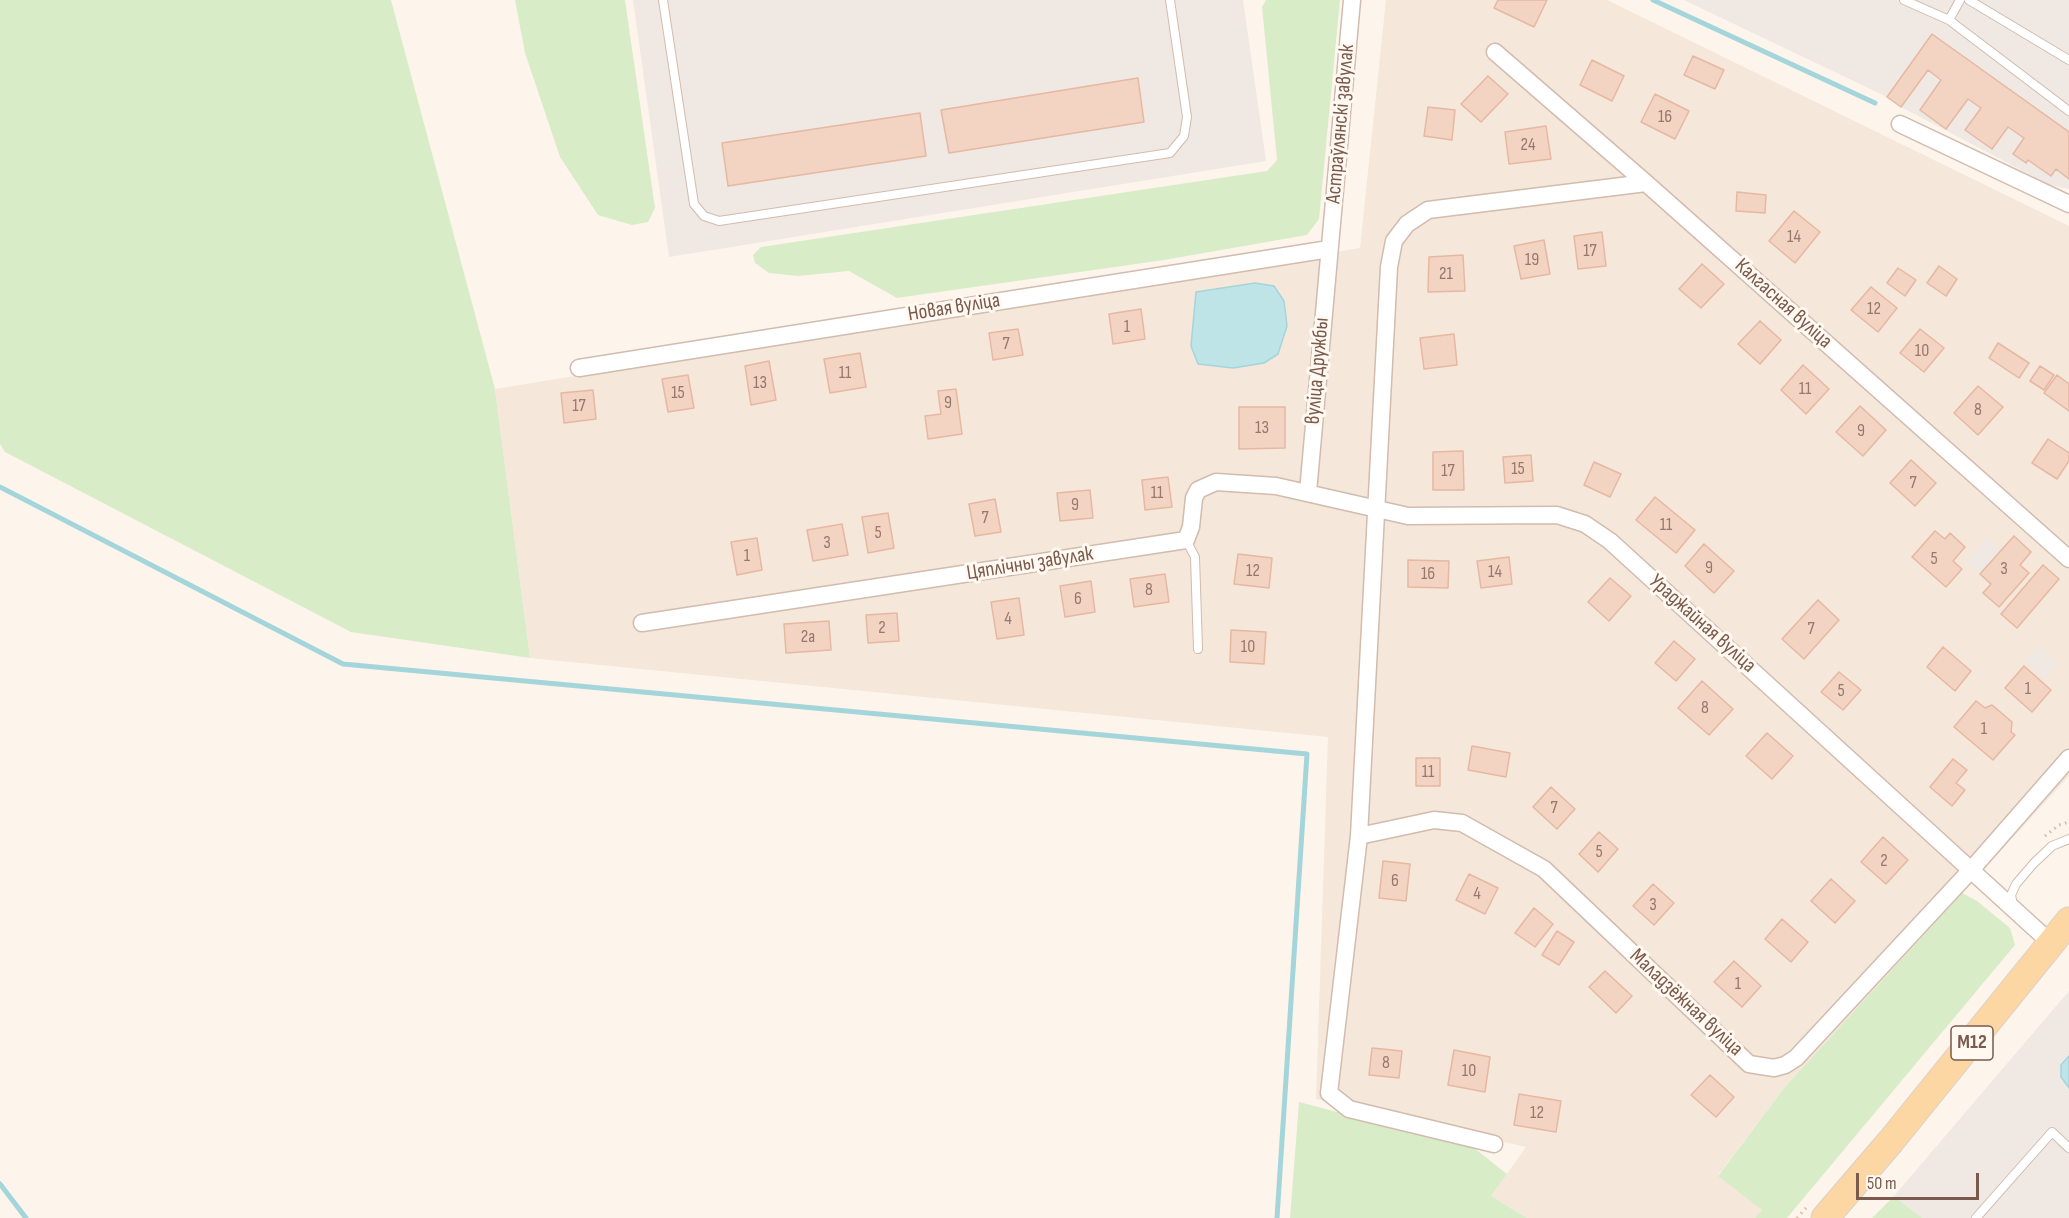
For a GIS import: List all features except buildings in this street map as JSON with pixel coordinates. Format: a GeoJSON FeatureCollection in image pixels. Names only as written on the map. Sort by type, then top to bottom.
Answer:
{"type":"FeatureCollection","features":[{"type":"Feature","properties":{"kind":"main road","name":"М12"},"geometry":{"type":"LineString","coordinates":[[1825,1218],[2064,929]]}},
{"type":"Feature","properties":{"kind":"street","name":"Астраўлянскі завулак"},"geometry":{"type":"LineString","coordinates":[[1329,249],[1352,0]]}},
{"type":"Feature","properties":{"kind":"street","name":"Калгасная вуліца"},"geometry":{"type":"LineString","coordinates":[[1495,52],[2069,559]]}},
{"type":"Feature","properties":{"kind":"street"},"geometry":{"type":"LineString","coordinates":[[1900,124],[2069,204]]}},
{"type":"Feature","properties":{"kind":"street"},"geometry":{"type":"LineString","coordinates":[[1494,1144],[1348,1109],[1329,1093],[1359,836],[1389,267],[1394,241],[1407,224],[1428,210],[1646,183]]}},
{"type":"Feature","properties":{"kind":"street","name":"Новая вуліца"},"geometry":{"type":"LineString","coordinates":[[579,368],[1329,249]]}},
{"type":"Feature","properties":{"kind":"street","name":"вуліца Дружбы"},"geometry":{"type":"LineString","coordinates":[[1308,492],[1329,249]]}},
{"type":"Feature","properties":{"kind":"street"},"geometry":{"type":"LineString","coordinates":[[1186,540],[1191,528],[1194,498],[1198,490],[1216,482],[1276,486],[1376,509]]}},
{"type":"Feature","properties":{"kind":"street","name":"Ураджайная вуліца"},"geometry":{"type":"LineString","coordinates":[[1376,509],[1407,516],[1557,515],[1585,524],[1610,541],[2014,909],[2064,929]]}},
{"type":"Feature","properties":{"kind":"street","name":"Цяплічны завулак"},"geometry":{"type":"LineString","coordinates":[[642,623],[1186,540]]}},
{"type":"Feature","properties":{"kind":"street","name":"Маладзёжная вуліца"},"geometry":{"type":"LineString","coordinates":[[1359,836],[1434,820],[1462,823],[1544,869],[1749,1064],[1774,1068],[1785,1065],[1796,1058],[1971,870],[2069,758]]}},
{"type":"Feature","properties":{"kind":"lane"},"geometry":{"type":"LineString","coordinates":[[663,0],[694,204],[704,216],[719,221],[1170,153],[1184,136],[1188,117],[1170,0]]}},
{"type":"Feature","properties":{"kind":"lane"},"geometry":{"type":"LineString","coordinates":[[1904,0],[1949,20],[2069,111]]}},
{"type":"Feature","properties":{"kind":"lane"},"geometry":{"type":"LineString","coordinates":[[1949,20],[1960,0]]}},
{"type":"Feature","properties":{"kind":"lane"},"geometry":{"type":"LineString","coordinates":[[1969,0],[2069,60]]}},
{"type":"Feature","properties":{"kind":"lane"},"geometry":{"type":"LineString","coordinates":[[1186,540],[1195,557],[1198,649]]}},
{"type":"Feature","properties":{"kind":"lane"},"geometry":{"type":"LineString","coordinates":[[2014,909],[2011,895],[2016,884],[2043,854],[2069,839]]}},
{"type":"Feature","properties":{"kind":"lane"},"geometry":{"type":"LineString","coordinates":[[1976,1218],[2052,1132],[2069,1148]]}},
{"type":"Feature","properties":{"kind":"shaded area"},"geometry":{"type":"Polygon","coordinates":[[[633,0],[1243,0],[1266,161],[669,257],[633,0]]]}},
{"type":"Feature","properties":{"kind":"shaded area"},"geometry":{"type":"Polygon","coordinates":[[[1386,0],[1607,0],[2069,226],[2069,776],[1784,1088],[1718,1175],[1762,1210],[1755,1218],[1527,1218],[1491,1196],[1526,1147],[1316,1099],[1328,737],[530,658],[495,389],[1360,248],[1386,0]]]}},
{"type":"Feature","properties":{"kind":"shaded area"},"geometry":{"type":"Polygon","coordinates":[[[1684,0],[2069,0],[2069,189],[2050,185],[1901,107],[1887,97],[1684,0]]]}},
{"type":"Feature","properties":{"kind":"shaded area"},"geometry":{"type":"Polygon","coordinates":[[[1988,537],[2002,550],[1980,574],[1966,561],[1988,537]]]}},
{"type":"Feature","properties":{"kind":"shaded area"},"geometry":{"type":"Polygon","coordinates":[[[2036,646],[2058,663],[2045,679],[2024,661],[2036,646]]]}},
{"type":"Feature","properties":{"kind":"shaded area"},"geometry":{"type":"Polygon","coordinates":[[[2069,991],[2069,1218],[1922,1218],[1894,1196],[2069,991]]]}},
{"type":"Feature","properties":{"kind":"green space"},"geometry":{"type":"Polygon","coordinates":[[[0,0],[391,0],[495,389],[530,658],[351,632],[5,452],[0,444],[0,0]]]}},
{"type":"Feature","properties":{"kind":"green space"},"geometry":{"type":"Polygon","coordinates":[[[515,0],[625,0],[655,208],[648,222],[632,225],[598,215],[560,157],[525,53],[515,0]]]}},
{"type":"Feature","properties":{"kind":"green space"},"geometry":{"type":"Polygon","coordinates":[[[1266,0],[1340,0],[1319,219],[1307,235],[1164,260],[897,298],[849,271],[798,276],[769,273],[755,263],[753,255],[761,247],[1267,171],[1277,160],[1262,7],[1266,0]]]}},
{"type":"Feature","properties":{"kind":"green space"},"geometry":{"type":"Polygon","coordinates":[[[1962,893],[1977,901],[2010,928],[2015,945],[1787,1218],[1755,1218],[1762,1210],[1718,1176],[1784,1088],[1962,893]]]}},
{"type":"Feature","properties":{"kind":"green space"},"geometry":{"type":"Polygon","coordinates":[[[1299,1102],[1474,1148],[1507,1174],[1491,1196],[1527,1218],[1290,1218],[1299,1102]]]}},
{"type":"Feature","properties":{"kind":"green space"},"geometry":{"type":"Polygon","coordinates":[[[1894,1196],[1922,1218],[1872,1218],[1894,1196]]]}},
{"type":"Feature","properties":{"kind":"water"},"geometry":{"type":"Polygon","coordinates":[[[1255,283],[1274,286],[1284,301],[1287,326],[1278,354],[1264,363],[1233,368],[1198,364],[1191,346],[1196,292],[1255,283]]]}},
{"type":"Feature","properties":{"kind":"water"},"geometry":{"type":"Polygon","coordinates":[[[2069,1056],[2069,1088],[2061,1077],[2061,1065],[2069,1056]]]}},
{"type":"Feature","properties":{"kind":"waterway"},"geometry":{"type":"LineString","coordinates":[[1653,0],[1875,103]]}},
{"type":"Feature","properties":{"kind":"waterway"},"geometry":{"type":"LineString","coordinates":[[0,487],[343,664],[1307,754],[1277,1218]]}},
{"type":"Feature","properties":{"kind":"waterway"},"geometry":{"type":"LineString","coordinates":[[0,1184],[26,1218]]}}]}
